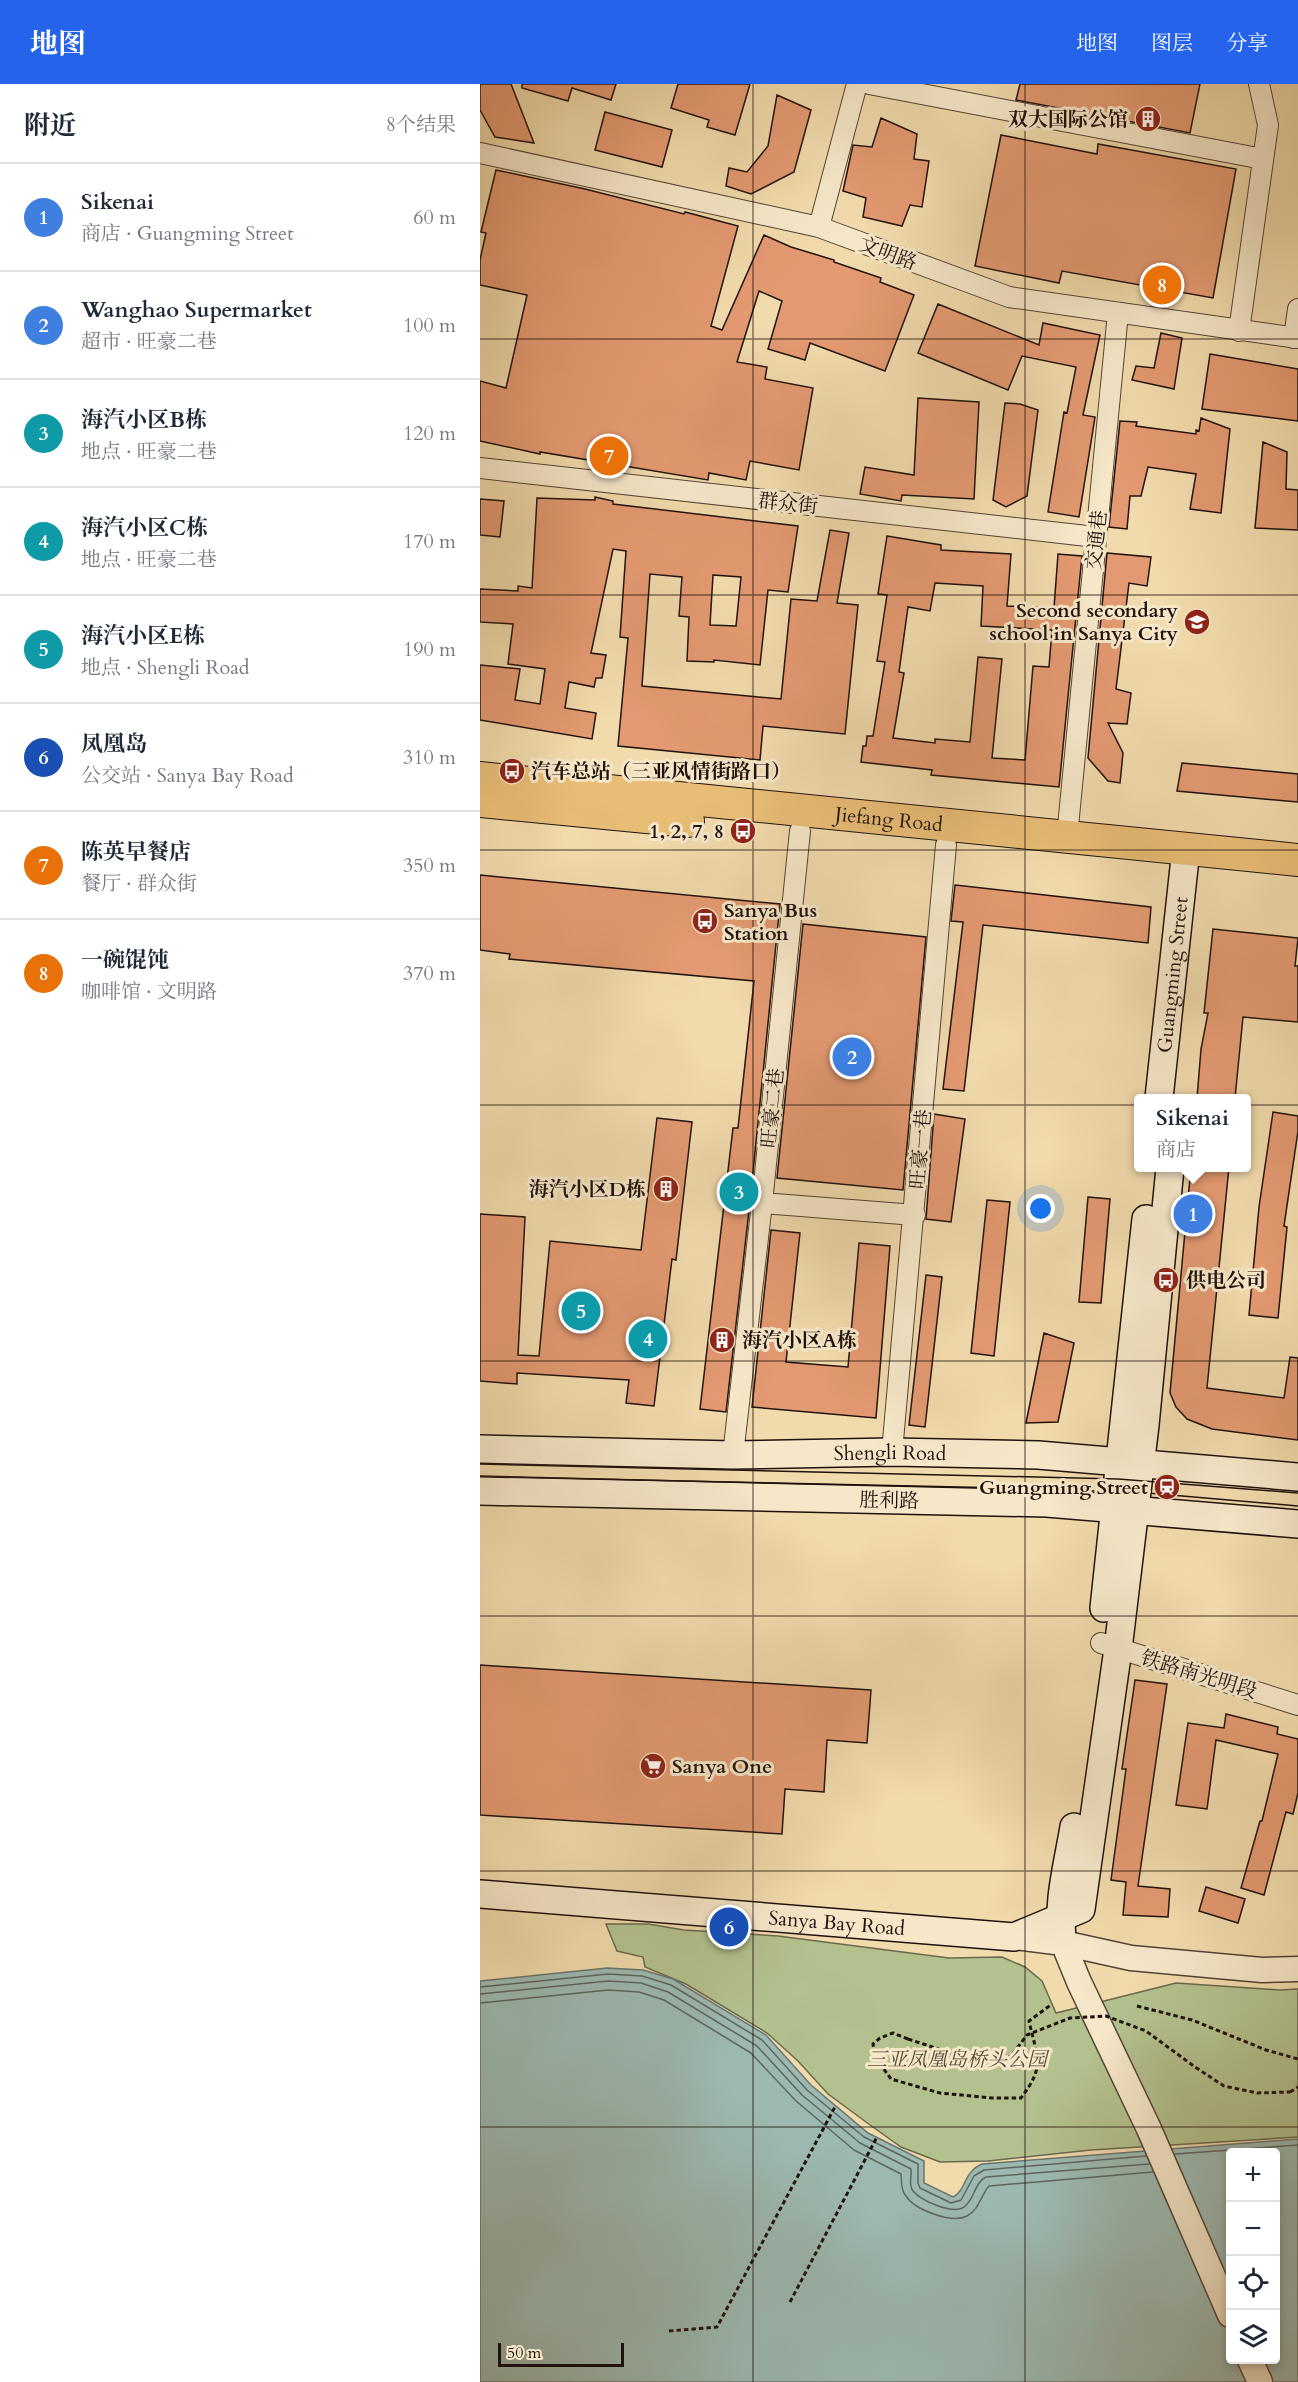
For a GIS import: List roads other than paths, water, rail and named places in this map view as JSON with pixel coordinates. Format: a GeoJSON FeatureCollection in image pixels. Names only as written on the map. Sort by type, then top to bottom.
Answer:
{"type":"FeatureCollection","features":[{"type":"Feature","properties":{"kind":"main road","name":"Jiefang Road"},"geometry":{"type":"LineString","coordinates":[[480,778],[1067,837],[1298,881]]}},
{"type":"Feature","properties":{"kind":"main road","name":"Jiefang Road"},"geometry":{"type":"LineString","coordinates":[[480,801],[946,845],[1192,860],[1298,860]]}},
{"type":"Feature","properties":{"kind":"main road","name":"Guangming Street"},"geometry":{"type":"LineString","coordinates":[[1160,1094],[1192,860]]}},
{"type":"Feature","properties":{"kind":"main road","name":"Guangming Street"},"geometry":{"type":"LineString","coordinates":[[1177,1094],[1192,860]]}},
{"type":"Feature","properties":{"kind":"main road"},"geometry":{"type":"LineString","coordinates":[[1130,1462],[1152,1172]]}},
{"type":"Feature","properties":{"kind":"main road"},"geometry":{"type":"LineString","coordinates":[[1068,1923],[1062,1897],[1109,1646],[1124,1509],[1169,1172]]}},
{"type":"Feature","properties":{"kind":"main road","name":"Shengli Road"},"geometry":{"type":"LineString","coordinates":[[480,1449],[733,1455],[892,1452],[1038,1455],[1298,1476]]}},
{"type":"Feature","properties":{"kind":"main road","name":"胜利路"},"geometry":{"type":"LineString","coordinates":[[480,1491],[1047,1503],[1298,1524]]}},
{"type":"Feature","properties":{"kind":"main road","name":"Sanya Bay Road"},"geometry":{"type":"LineString","coordinates":[[480,1894],[1014,1937],[1068,1923]]}},
{"type":"Feature","properties":{"kind":"street"},"geometry":{"type":"LineString","coordinates":[[819,227],[857,84]]}},
{"type":"Feature","properties":{"kind":"street"},"geometry":{"type":"LineString","coordinates":[[869,84],[1263,159]]}},
{"type":"Feature","properties":{"kind":"street"},"geometry":{"type":"LineString","coordinates":[[1239,331],[1268,125],[1259,84]]}},
{"type":"Feature","properties":{"kind":"street","name":"文明路"},"geometry":{"type":"LineString","coordinates":[[480,153],[819,227],[1009,297],[1296,338]]}},
{"type":"Feature","properties":{"kind":"street"},"geometry":{"type":"LineString","coordinates":[[1296,338],[1298,309]]}},
{"type":"Feature","properties":{"kind":"street","name":"交通巷"},"geometry":{"type":"LineString","coordinates":[[1067,837],[1118,314]]}},
{"type":"Feature","properties":{"kind":"street","name":"群众街"},"geometry":{"type":"LineString","coordinates":[[480,468],[1096,537]]}},
{"type":"Feature","properties":{"kind":"street","name":"旺豪二巷"},"geometry":{"type":"LineString","coordinates":[[733,1455],[762,1203],[800,831]]}},
{"type":"Feature","properties":{"kind":"street","name":"旺豪一巷"},"geometry":{"type":"LineString","coordinates":[[892,1452],[915,1215],[946,845]]}},
{"type":"Feature","properties":{"kind":"street"},"geometry":{"type":"LineString","coordinates":[[762,1203],[915,1215]]}},
{"type":"Feature","properties":{"kind":"street","name":"铁路南光明段"},"geometry":{"type":"LineString","coordinates":[[1109,1646],[1298,1705]]}},
{"type":"Feature","properties":{"kind":"street"},"geometry":{"type":"LineString","coordinates":[[1068,1923],[1131,1958],[1262,1970],[1298,1969]]}},
{"type":"Feature","properties":{"kind":"street"},"geometry":{"type":"LineString","coordinates":[[1068,1923],[1079,1982],[1149,2129],[1228,2310]]}},
{"type":"Feature","properties":{"kind":"street"},"geometry":{"type":"LineString","coordinates":[[1252,2364],[1260,2382]]}},
{"type":"Feature","properties":{"kind":"water"},"geometry":{"type":"Polygon","coordinates":[[[607,1968],[643,1970],[673,1979],[766,2035],[811,2085],[868,2133],[924,2161],[924,2183],[953,2197],[971,2172],[982,2164],[1298,2139],[1298,2382],[480,2382],[480,1981],[607,1968]]]}},
{"type":"Feature","properties":{"kind":"tram line"},"geometry":{"type":"LineString","coordinates":[[480,1464],[1118,1479],[1298,1493]]}},
{"type":"Feature","properties":{"kind":"tram line"},"geometry":{"type":"LineString","coordinates":[[480,1476],[1136,1492],[1298,1506]]}},
{"type":"Feature","properties":{"kind":"place","name":"双大国际公馆"},"geometry":{"type":"Point","coordinates":[1148,119]}},
{"type":"Feature","properties":{"kind":"place","name":"一碗馄饨"},"geometry":{"type":"Point","coordinates":[1162,285]}},
{"type":"Feature","properties":{"kind":"place","name":"陈英早餐店"},"geometry":{"type":"Point","coordinates":[609,456]}},
{"type":"Feature","properties":{"kind":"place","name":"Second secondary school in Sanya City"},"geometry":{"type":"Point","coordinates":[1197,622]}},
{"type":"Feature","properties":{"kind":"place","name":"汽车总站（三亚风情街路口）"},"geometry":{"type":"Point","coordinates":[512,771]}},
{"type":"Feature","properties":{"kind":"place","name":"1, 2, 7, 8"},"geometry":{"type":"Point","coordinates":[743,831]}},
{"type":"Feature","properties":{"kind":"place","name":"Sanya Bus Station"},"geometry":{"type":"Point","coordinates":[705,921]}},
{"type":"Feature","properties":{"kind":"place","name":"Wanghao Supermarket"},"geometry":{"type":"Point","coordinates":[852,1057]}},
{"type":"Feature","properties":{"kind":"place","name":"海汽小区D栋"},"geometry":{"type":"Point","coordinates":[666,1189]}},
{"type":"Feature","properties":{"kind":"place","name":"海汽小区B栋"},"geometry":{"type":"Point","coordinates":[739,1192]}},
{"type":"Feature","properties":{"kind":"place","name":"Sikenai"},"geometry":{"type":"Point","coordinates":[1193,1214]}},
{"type":"Feature","properties":{"kind":"place","name":"供电公司"},"geometry":{"type":"Point","coordinates":[1166,1280]}},
{"type":"Feature","properties":{"kind":"place","name":"海汽小区E栋"},"geometry":{"type":"Point","coordinates":[581,1311]}},
{"type":"Feature","properties":{"kind":"place","name":"海汽小区C栋"},"geometry":{"type":"Point","coordinates":[648,1339]}},
{"type":"Feature","properties":{"kind":"place","name":"海汽小区A栋"},"geometry":{"type":"Point","coordinates":[722,1340]}},
{"type":"Feature","properties":{"kind":"place","name":"Guangming Street"},"geometry":{"type":"Point","coordinates":[1167,1487]}},
{"type":"Feature","properties":{"kind":"place","name":"Sanya One"},"geometry":{"type":"Point","coordinates":[653,1766]}},
{"type":"Feature","properties":{"kind":"place","name":"凤凰岛"},"geometry":{"type":"Point","coordinates":[729,1927]}},
{"type":"Feature","properties":{"kind":"park label","name":"三亚凤凰岛桥头公园"},"geometry":{"type":"Point","coordinates":[957,2059]}}]}
